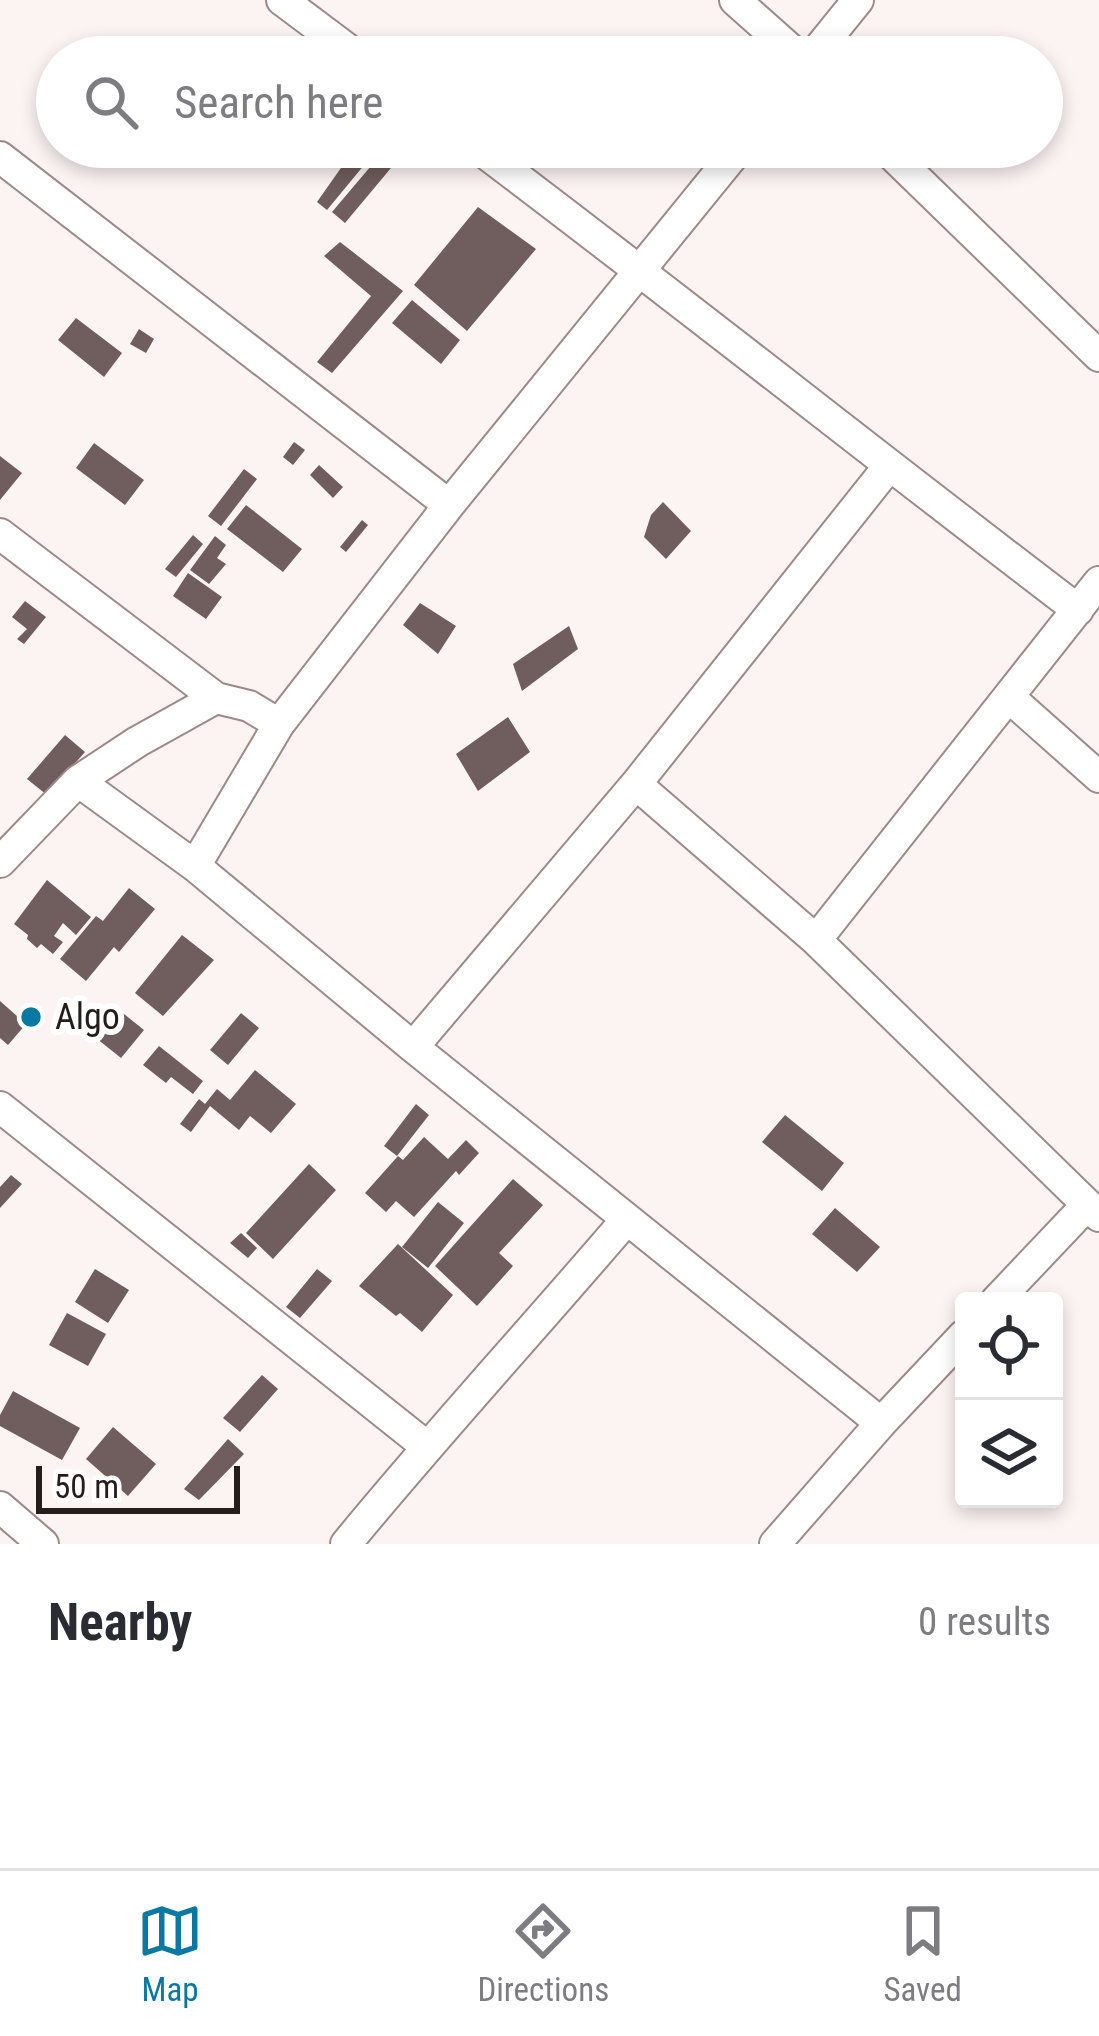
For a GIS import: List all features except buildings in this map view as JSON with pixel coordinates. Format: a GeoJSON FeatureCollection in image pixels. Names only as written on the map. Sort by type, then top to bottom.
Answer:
{"type":"FeatureCollection","features":[{"type":"Feature","properties":{"kind":"street"},"geometry":{"type":"LineString","coordinates":[[282,0],[330,36]]}},
{"type":"Feature","properties":{"kind":"street"},"geometry":{"type":"LineString","coordinates":[[735,0],[775,36]]}},
{"type":"Feature","properties":{"kind":"street"},"geometry":{"type":"LineString","coordinates":[[829,36],[858,0]]}},
{"type":"Feature","properties":{"kind":"street"},"geometry":{"type":"LineString","coordinates":[[0,157],[449,505]]}},
{"type":"Feature","properties":{"kind":"street"},"geometry":{"type":"LineString","coordinates":[[505,168],[1078,610]]}},
{"type":"Feature","properties":{"kind":"street"},"geometry":{"type":"LineString","coordinates":[[195,866],[279,724],[449,505],[723,168]]}},
{"type":"Feature","properties":{"kind":"street"},"geometry":{"type":"LineString","coordinates":[[906,168],[1099,356]]}},
{"type":"Feature","properties":{"kind":"street"},"geometry":{"type":"LineString","coordinates":[[412,1047],[636,784],[889,466]]}},
{"type":"Feature","properties":{"kind":"street"},"geometry":{"type":"LineString","coordinates":[[0,534],[216,698],[249,706],[279,724]]}},
{"type":"Feature","properties":{"kind":"street"},"geometry":{"type":"LineString","coordinates":[[816,940],[1099,582]]}},
{"type":"Feature","properties":{"kind":"street"},"geometry":{"type":"LineString","coordinates":[[0,862],[77,781],[216,698]]}},
{"type":"Feature","properties":{"kind":"street"},"geometry":{"type":"LineString","coordinates":[[1010,698],[1099,777]]}},
{"type":"Feature","properties":{"kind":"street"},"geometry":{"type":"LineString","coordinates":[[77,781],[195,866],[412,1047],[881,1423]]}},
{"type":"Feature","properties":{"kind":"street"},"geometry":{"type":"LineString","coordinates":[[636,784],[816,940],[1093,1210],[1006,1292]]}},
{"type":"Feature","properties":{"kind":"street"},"geometry":{"type":"LineString","coordinates":[[0,1107],[426,1446]]}},
{"type":"Feature","properties":{"kind":"street"},"geometry":{"type":"LineString","coordinates":[[346,1544],[627,1219]]}},
{"type":"Feature","properties":{"kind":"street"},"geometry":{"type":"LineString","coordinates":[[775,1544],[955,1345]]}},
{"type":"Feature","properties":{"kind":"street"},"geometry":{"type":"LineString","coordinates":[[0,1507],[44,1544]]}},
{"type":"Feature","properties":{"kind":"place","name":"Algo"},"geometry":{"type":"Point","coordinates":[31,1017]}}]}
